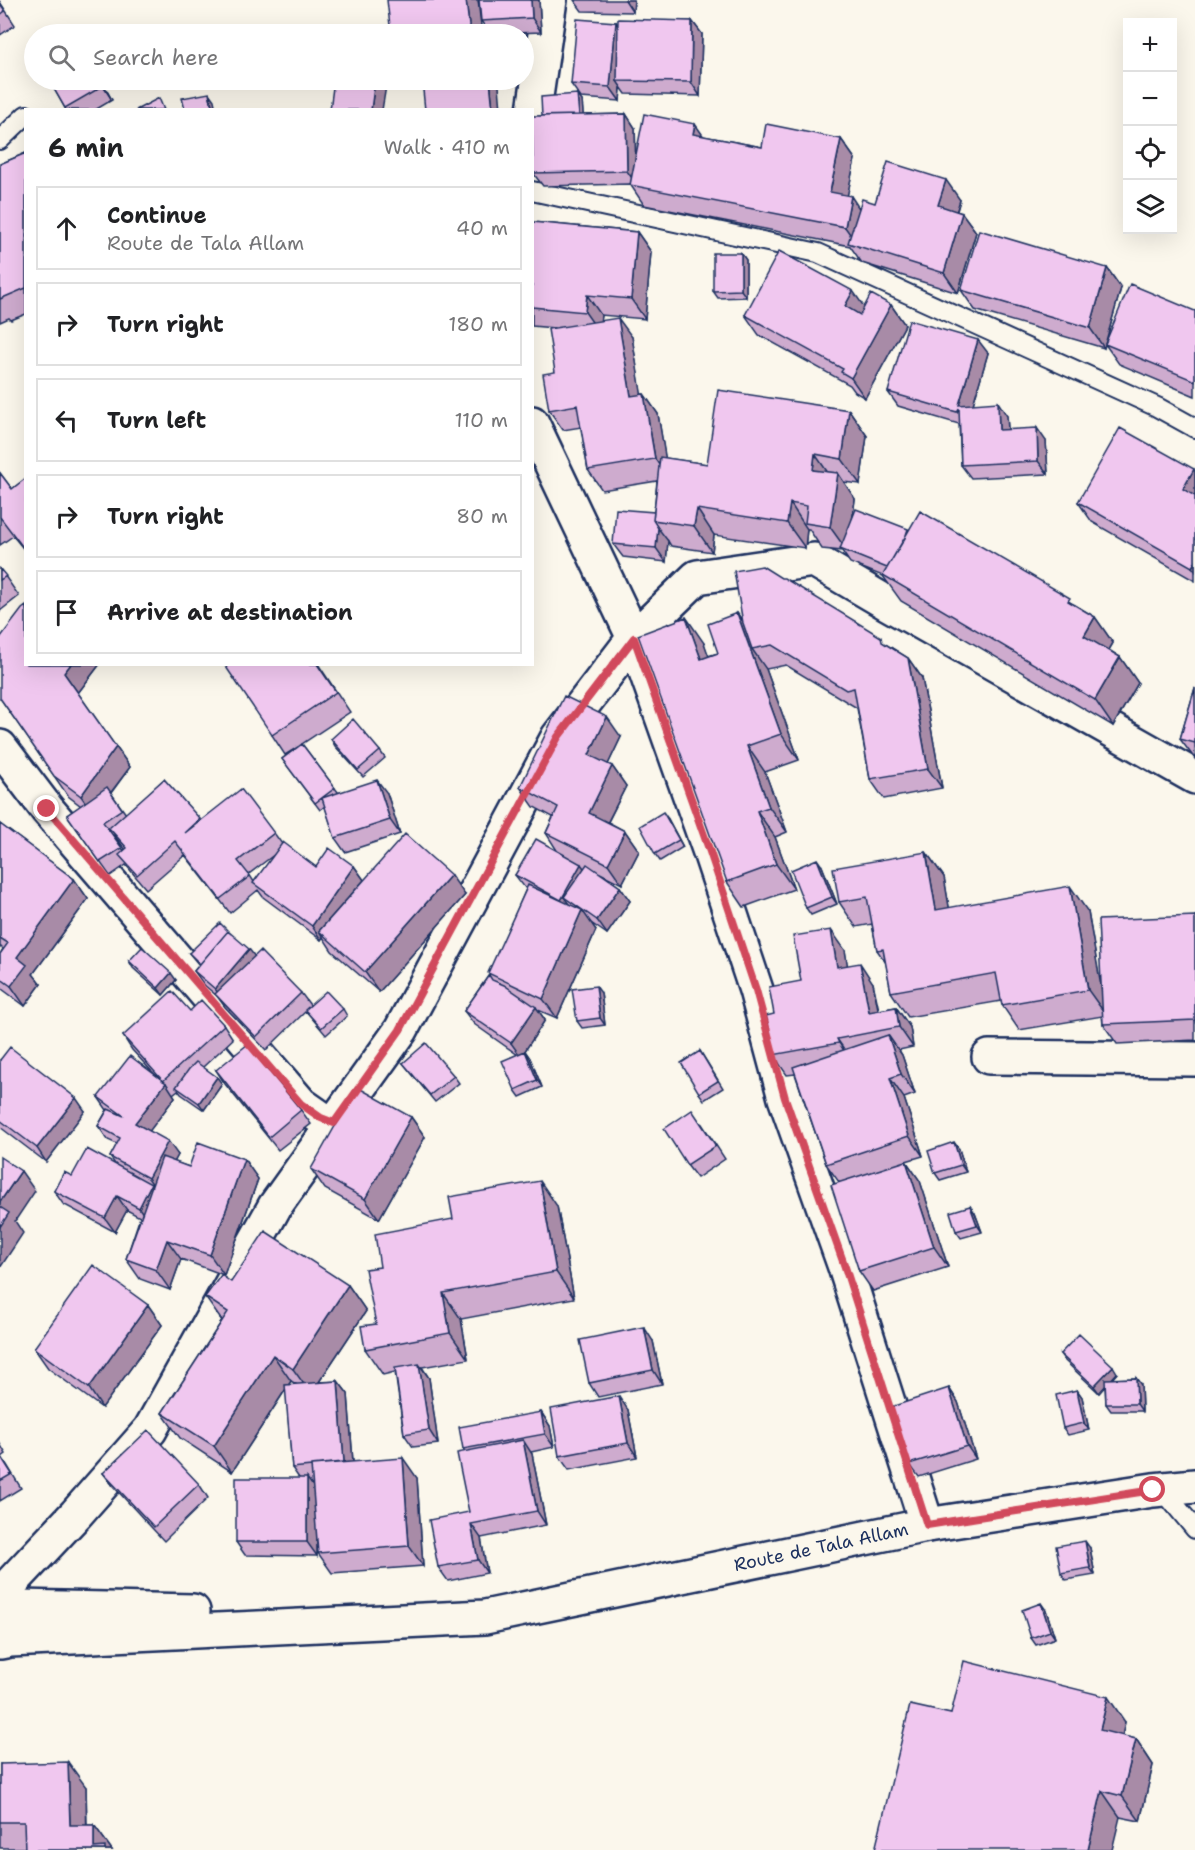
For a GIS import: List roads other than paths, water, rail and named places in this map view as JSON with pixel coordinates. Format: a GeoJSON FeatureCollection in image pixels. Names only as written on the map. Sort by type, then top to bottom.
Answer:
{"type":"FeatureCollection","features":[{"type":"Feature","properties":{"kind":"street"},"geometry":{"type":"LineString","coordinates":[[534,110],[550,0]]}},
{"type":"Feature","properties":{"kind":"street"},"geometry":{"type":"LineString","coordinates":[[534,427],[634,638],[710,852],[752,980],[785,1098],[845,1267],[927,1525]]}},
{"type":"Feature","properties":{"kind":"street"},"geometry":{"type":"LineString","coordinates":[[0,1594],[76,1514],[150,1430],[275,1206],[400,1030],[558,737],[634,638],[697,577],[814,560],[1195,777]]}},
{"type":"Feature","properties":{"kind":"street"},"geometry":{"type":"LineString","coordinates":[[0,747],[47,809],[301,1104],[321,1118],[334,1123]]}},
{"type":"Feature","properties":{"kind":"street"},"geometry":{"type":"LineString","coordinates":[[989,1057],[1195,1059]]}},
{"type":"Feature","properties":{"kind":"street","name":"Route de Tala Allam"},"geometry":{"type":"LineString","coordinates":[[485,1617],[927,1525],[1195,1486]]}},
{"type":"Feature","properties":{"kind":"street"},"geometry":{"type":"LineString","coordinates":[[0,1610],[19,1607],[485,1617]]}},
{"type":"Feature","properties":{"kind":"street"},"geometry":{"type":"LineString","coordinates":[[0,1642],[485,1617]]}},
{"type":"Feature","properties":{"kind":"lane"},"geometry":{"type":"LineString","coordinates":[[0,140],[24,117]]}},
{"type":"Feature","properties":{"kind":"lane"},"geometry":{"type":"LineString","coordinates":[[534,191],[818,253],[1146,402],[1195,428]]}},
{"type":"Feature","properties":{"kind":"lane"},"geometry":{"type":"LineString","coordinates":[[1162,1489],[1195,1529]]}}]}
